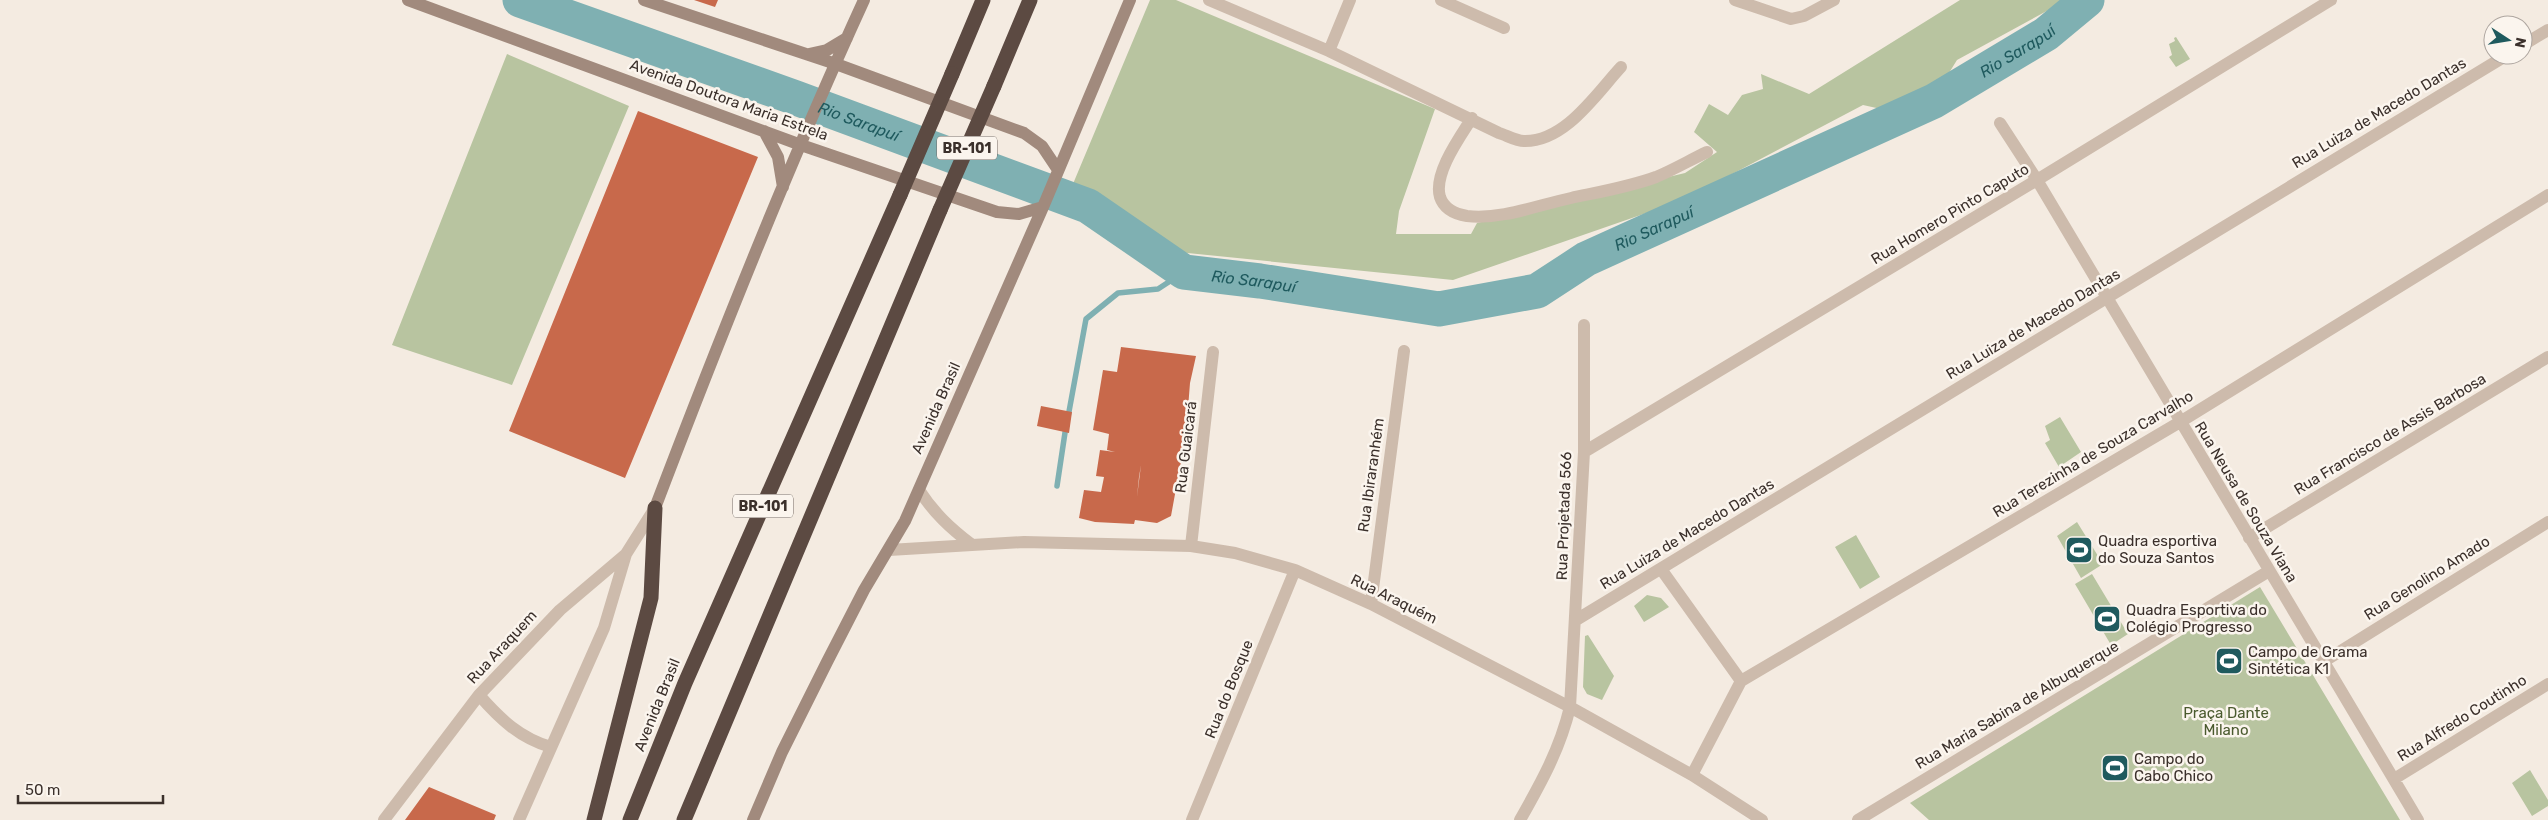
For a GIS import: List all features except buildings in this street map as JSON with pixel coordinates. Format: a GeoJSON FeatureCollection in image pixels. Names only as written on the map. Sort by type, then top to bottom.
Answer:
{"type":"FeatureCollection","features":[{"type":"Feature","properties":{"kind":"highway","name":"Avenida Brasil"},"geometry":{"type":"LineString","coordinates":[[630,820],[685,684],[900,195],[983,0]]}},
{"type":"Feature","properties":{"kind":"highway","name":"BR-101"},"geometry":{"type":"LineString","coordinates":[[684,820],[1030,0]]}},
{"type":"Feature","properties":{"kind":"highway"},"geometry":{"type":"LineString","coordinates":[[594,820],[651,598],[655,508]]}},
{"type":"Feature","properties":{"kind":"street","name":"Avenida Doutora Maria Estrela"},"geometry":{"type":"LineString","coordinates":[[408,0],[802,145],[997,212],[1019,214],[1044,205]]}},
{"type":"Feature","properties":{"kind":"street"},"geometry":{"type":"LineString","coordinates":[[644,0],[809,54],[1024,133],[1042,146],[1057,173]]}},
{"type":"Feature","properties":{"kind":"street"},"geometry":{"type":"LineString","coordinates":[[655,508],[698,393],[827,83],[864,0]]}},
{"type":"Feature","properties":{"kind":"street","name":"Avenida Brasil"},"geometry":{"type":"LineString","coordinates":[[753,820],[782,752],[823,670],[919,490],[1044,205],[1130,0]]}},
{"type":"Feature","properties":{"kind":"street"},"geometry":{"type":"LineString","coordinates":[[1209,0],[1328,51],[1522,142],[1538,140],[1555,133],[1573,119],[1621,67]]}},
{"type":"Feature","properties":{"kind":"street"},"geometry":{"type":"LineString","coordinates":[[1328,51],[1350,0]]}},
{"type":"Feature","properties":{"kind":"street"},"geometry":{"type":"LineString","coordinates":[[1441,0],[1504,28]]}},
{"type":"Feature","properties":{"kind":"street"},"geometry":{"type":"LineString","coordinates":[[1735,0],[1791,20],[1804,16],[1834,0]]}},
{"type":"Feature","properties":{"kind":"street","name":"Rua Homero Pinto Caputo"},"geometry":{"type":"LineString","coordinates":[[1584,452],[2038,180],[2331,0]]}},
{"type":"Feature","properties":{"kind":"street"},"geometry":{"type":"LineString","coordinates":[[2533,39],[2548,30]]}},
{"type":"Feature","properties":{"kind":"street"},"geometry":{"type":"LineString","coordinates":[[809,54],[831,48],[847,38]]}},
{"type":"Feature","properties":{"kind":"street","name":"Rua Luiza de Macedo Dantas"},"geometry":{"type":"LineString","coordinates":[[1576,620],[2490,65]]}},
{"type":"Feature","properties":{"kind":"street"},"geometry":{"type":"LineString","coordinates":[[1472,118],[1448,158],[1440,181],[1440,196],[1445,206],[1454,213],[1467,216],[1497,215],[1625,186],[1655,177],[1707,152]]}},
{"type":"Feature","properties":{"kind":"street","name":"Rua Neusa de Souza Viana"},"geometry":{"type":"LineString","coordinates":[[2000,123],[2038,180],[2106,298],[2418,820]]}},
{"type":"Feature","properties":{"kind":"street"},"geometry":{"type":"LineString","coordinates":[[764,131],[778,157],[783,188]]}},
{"type":"Feature","properties":{"kind":"street","name":"Rua Terezinha de Souza Carvalho"},"geometry":{"type":"LineString","coordinates":[[1741,681],[2180,422],[2548,195]]}},
{"type":"Feature","properties":{"kind":"street","name":"Rua Projetada 566"},"geometry":{"type":"LineString","coordinates":[[1520,820],[1548,772],[1563,736],[1570,707],[1584,452],[1584,325]]}},
{"type":"Feature","properties":{"kind":"street","name":"Rua Guaicará"},"geometry":{"type":"LineString","coordinates":[[1190,546],[1213,352]]}},
{"type":"Feature","properties":{"kind":"street","name":"Rua Ibiraranhém"},"geometry":{"type":"LineString","coordinates":[[1370,604],[1404,352]]}},
{"type":"Feature","properties":{"kind":"street","name":"Rua Francisco de Assis Barbosa"},"geometry":{"type":"LineString","coordinates":[[2249,538],[2548,358]]}},
{"type":"Feature","properties":{"kind":"street"},"geometry":{"type":"LineString","coordinates":[[919,490],[934,512],[947,526],[971,544]]}},
{"type":"Feature","properties":{"kind":"street","name":"Rua Araquem"},"geometry":{"type":"LineString","coordinates":[[384,820],[479,695],[560,610],[626,554],[655,508]]}},
{"type":"Feature","properties":{"kind":"street","name":"Rua Genolino Amado"},"geometry":{"type":"LineString","coordinates":[[2324,662],[2548,522]]}},
{"type":"Feature","properties":{"kind":"street","name":"Rua Araquém"},"geometry":{"type":"LineString","coordinates":[[888,550],[1024,542],[1190,546],[1235,553],[1295,570],[1370,604],[1570,707],[1692,775],[1762,820]]}},
{"type":"Feature","properties":{"kind":"street"},"geometry":{"type":"LineString","coordinates":[[519,820],[604,628],[626,554]]}},
{"type":"Feature","properties":{"kind":"street"},"geometry":{"type":"LineString","coordinates":[[1661,569],[1741,681],[1692,775]]}},
{"type":"Feature","properties":{"kind":"street","name":"Rua do Bosque"},"geometry":{"type":"LineString","coordinates":[[1192,820],[1295,570]]}},
{"type":"Feature","properties":{"kind":"street","name":"Rua Maria Sabina de Albuquerque"},"geometry":{"type":"LineString","coordinates":[[1858,820],[2269,571]]}},
{"type":"Feature","properties":{"kind":"street","name":"Rua Alfredo Coutinho"},"geometry":{"type":"LineString","coordinates":[[2394,779],[2548,684]]}},
{"type":"Feature","properties":{"kind":"street"},"geometry":{"type":"LineString","coordinates":[[479,695],[514,731],[533,742],[551,747]]}},
{"type":"Feature","properties":{"kind":"green space"},"geometry":{"type":"Polygon","coordinates":[[[1150,0],[1176,0],[1435,109],[1399,211],[1396,234],[1471,234],[1477,223],[1685,173],[1717,152],[1694,132],[1709,104],[1728,115],[1742,95],[1763,89],[1761,74],[1809,94],[1960,0],[2067,0],[1957,60],[1939,89],[1890,111],[1863,105],[1681,201],[1453,280],[1168,251],[1090,197],[1070,191],[1150,0]]]}},
{"type":"Feature","properties":{"kind":"green space"},"geometry":{"type":"Polygon","coordinates":[[[2176,37],[2190,59],[2176,67],[2169,57],[2172,55],[2169,44],[2175,41],[2174,38],[2176,37]]]}},
{"type":"Feature","properties":{"kind":"green space"},"geometry":{"type":"Polygon","coordinates":[[[507,54],[629,106],[512,385],[392,345],[507,54]]]}},
{"type":"Feature","properties":{"kind":"green space"},"geometry":{"type":"Polygon","coordinates":[[[2060,417],[2081,452],[2059,467],[2045,443],[2050,440],[2045,426],[2060,417]]]}},
{"type":"Feature","properties":{"kind":"green space","name":"Quadra esportiva do Souza Santos"},"geometry":{"type":"Polygon","coordinates":[[[2077,522],[2103,564],[2081,578],[2057,536],[2077,522]]]}},
{"type":"Feature","properties":{"kind":"green space"},"geometry":{"type":"Polygon","coordinates":[[[1856,535],[1880,577],[1860,589],[1835,547],[1856,535]]]}},
{"type":"Feature","properties":{"kind":"green space","name":"Quadra Esportiva do Colégio Progresso"},"geometry":{"type":"Polygon","coordinates":[[[2092,574],[2128,634],[2111,645],[2075,584],[2092,574]]]}},
{"type":"Feature","properties":{"kind":"green space","name":"Praça Dante Milano"},"geometry":{"type":"Polygon","coordinates":[[[2260,587],[2400,820],[1929,820],[1910,803],[2260,587]]]}},
{"type":"Feature","properties":{"kind":"green space"},"geometry":{"type":"Polygon","coordinates":[[[1647,595],[1661,598],[1669,607],[1644,622],[1634,606],[1647,595]]]}},
{"type":"Feature","properties":{"kind":"green space"},"geometry":{"type":"Polygon","coordinates":[[[1588,635],[1614,676],[1602,700],[1587,694],[1583,687],[1585,636],[1588,635]]]}},
{"type":"Feature","properties":{"kind":"green space"},"geometry":{"type":"Polygon","coordinates":[[[2530,770],[2548,800],[2548,806],[2532,816],[2512,783],[2530,770]]]}},
{"type":"Feature","properties":{"kind":"waterway","name":"Rio Sarapuí"},"geometry":{"type":"LineString","coordinates":[[520,0],[796,98],[1088,206],[1184,272],[1260,281],[1439,309],[1537,291],[1586,259],[1934,101],[2046,34],[2087,0]]}},
{"type":"Feature","properties":{"kind":"waterway","name":"Rio Sarapuí"},"geometry":{"type":"LineString","coordinates":[[1068,417],[1086,319],[1118,293],[1158,289],[1184,272]]}},
{"type":"Feature","properties":{"kind":"waterway","name":"Rio Sarapuí"},"geometry":{"type":"LineString","coordinates":[[1057,486],[1066,426]]}},
{"type":"Feature","properties":{"kind":"place","name":"Quadra esportiva do Souza Santos"},"geometry":{"type":"Point","coordinates":[2079,550]}},
{"type":"Feature","properties":{"kind":"place","name":"Quadra Esportiva do Colégio Progresso"},"geometry":{"type":"Point","coordinates":[2107,619]}},
{"type":"Feature","properties":{"kind":"place","name":"Campo de Grama Sintética K1"},"geometry":{"type":"Point","coordinates":[2229,661]}},
{"type":"Feature","properties":{"kind":"place","name":"Campo do Cabo Chico"},"geometry":{"type":"Point","coordinates":[2115,768]}}]}
